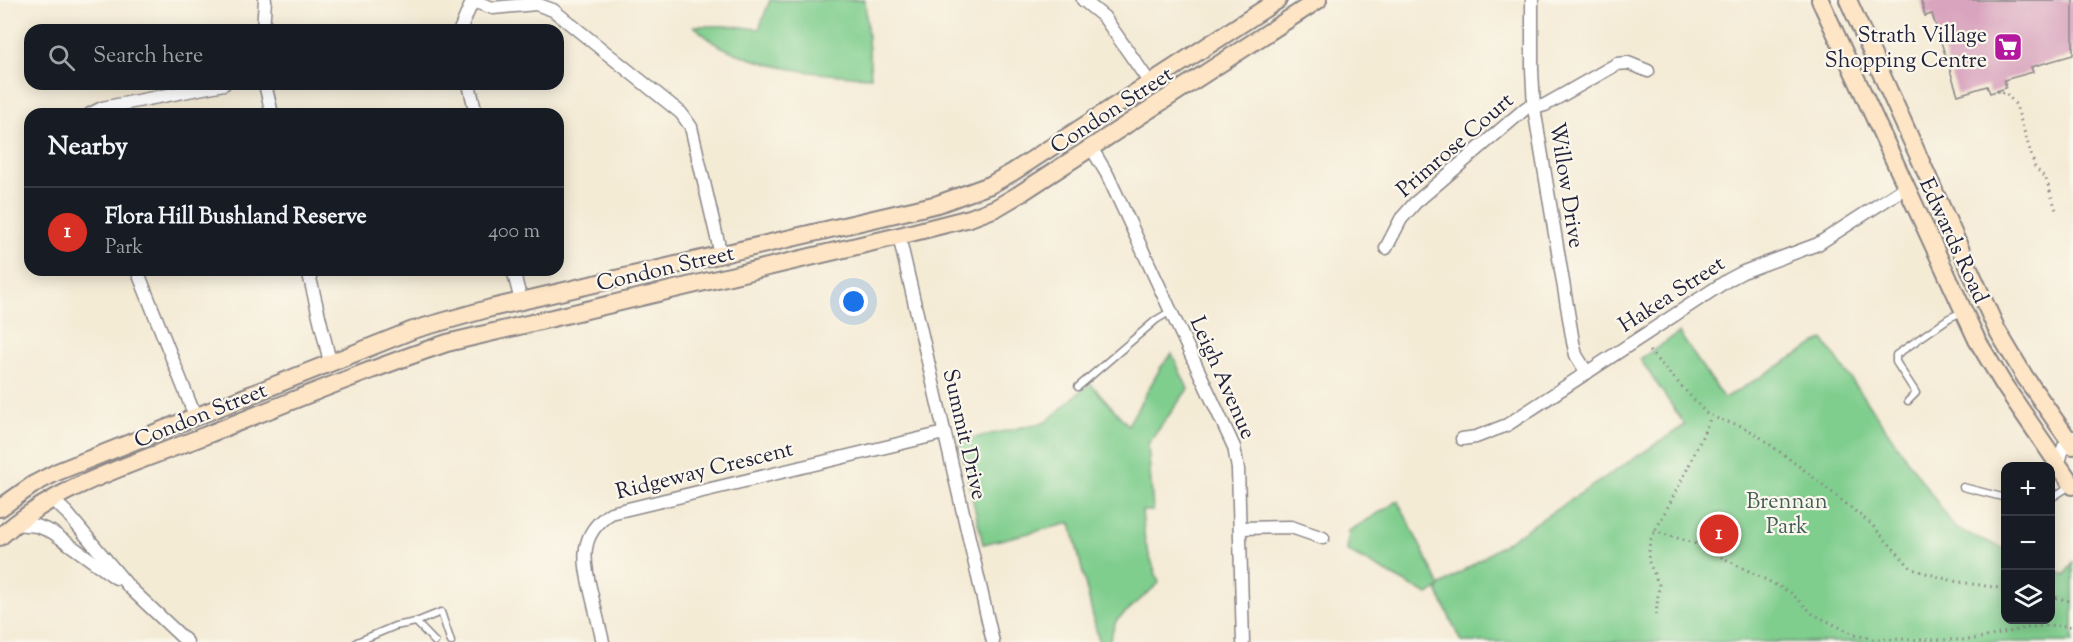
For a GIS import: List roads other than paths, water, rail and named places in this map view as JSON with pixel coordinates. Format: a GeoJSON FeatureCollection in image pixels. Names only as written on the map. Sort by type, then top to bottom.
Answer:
{"type":"FeatureCollection","features":[{"type":"Feature","properties":{"kind":"main road","name":"Condon Street"},"geometry":{"type":"LineString","coordinates":[[0,508],[34,484],[57,472],[422,327],[521,301],[927,207],[965,195],[1013,172],[1278,0]]}},
{"type":"Feature","properties":{"kind":"main road","name":"Condon Street"},"geometry":{"type":"LineString","coordinates":[[0,537],[7,523],[89,482],[338,383],[447,343],[527,322],[899,236],[970,218],[996,208],[1092,149],[1318,0]]}},
{"type":"Feature","properties":{"kind":"main road","name":"Edwards Road"},"geometry":{"type":"LineString","coordinates":[[1820,0],[1905,188],[1991,365],[2073,485]]}},
{"type":"Feature","properties":{"kind":"main road","name":"Edwards Road"},"geometry":{"type":"LineString","coordinates":[[1848,0],[1994,324],[2025,377],[2072,441]]}},
{"type":"Feature","properties":{"kind":"main road"},"geometry":{"type":"LineString","coordinates":[[1150,83],[1162,102]]}},
{"type":"Feature","properties":{"kind":"main road"},"geometry":{"type":"LineString","coordinates":[[521,301],[527,322]]}},
{"type":"Feature","properties":{"kind":"main road"},"geometry":{"type":"LineString","coordinates":[[330,362],[338,383]]}},
{"type":"Feature","properties":{"kind":"street"},"geometry":{"type":"LineString","coordinates":[[264,24],[265,0]]}},
{"type":"Feature","properties":{"kind":"street"},"geometry":{"type":"LineString","coordinates":[[1083,0],[1104,17],[1150,83]]}},
{"type":"Feature","properties":{"kind":"street","name":"Willow Drive"},"geometry":{"type":"LineString","coordinates":[[1532,0],[1534,106],[1573,342],[1576,355],[1587,374]]}},
{"type":"Feature","properties":{"kind":"street"},"geometry":{"type":"LineString","coordinates":[[463,24],[473,1],[493,8],[536,4],[553,9],[681,112],[691,127],[721,255]]}},
{"type":"Feature","properties":{"kind":"street","name":"Primrose Court"},"geometry":{"type":"LineString","coordinates":[[1386,249],[1407,211],[1518,115],[1534,106],[1545,105],[1617,64],[1628,63],[1648,71]]}},
{"type":"Feature","properties":{"kind":"street"},"geometry":{"type":"LineString","coordinates":[[102,108],[194,90]]}},
{"type":"Feature","properties":{"kind":"street"},"geometry":{"type":"LineString","coordinates":[[266,90],[271,108]]}},
{"type":"Feature","properties":{"kind":"street"},"geometry":{"type":"LineString","coordinates":[[470,90],[475,108]]}},
{"type":"Feature","properties":{"kind":"street","name":"Leigh Avenue"},"geometry":{"type":"LineString","coordinates":[[1092,149],[1107,174],[1234,447],[1238,469],[1243,642]]}},
{"type":"Feature","properties":{"kind":"street","name":"Hakea Street"},"geometry":{"type":"LineString","coordinates":[[1462,439],[1507,425],[1728,280],[1743,272],[1818,244],[1905,188]]}},
{"type":"Feature","properties":{"kind":"street","name":"Summit Drive"},"geometry":{"type":"LineString","coordinates":[[899,236],[993,642]]}},
{"type":"Feature","properties":{"kind":"street"},"geometry":{"type":"LineString","coordinates":[[139,276],[195,416]]}},
{"type":"Feature","properties":{"kind":"street"},"geometry":{"type":"LineString","coordinates":[[309,276],[330,362]]}},
{"type":"Feature","properties":{"kind":"street"},"geometry":{"type":"LineString","coordinates":[[515,276],[521,301]]}},
{"type":"Feature","properties":{"kind":"street","name":"Ridgeway Crescent"},"geometry":{"type":"LineString","coordinates":[[603,642],[584,555],[595,527],[611,513],[944,433]]}},
{"type":"Feature","properties":{"kind":"street"},"geometry":{"type":"LineString","coordinates":[[2058,465],[2064,446],[2072,441]]}},
{"type":"Feature","properties":{"kind":"street"},"geometry":{"type":"LineString","coordinates":[[53,500],[67,513],[129,587],[187,642]]}},
{"type":"Feature","properties":{"kind":"street"},"geometry":{"type":"LineString","coordinates":[[7,523],[38,526],[52,532],[129,587]]}},
{"type":"Feature","properties":{"kind":"street"},"geometry":{"type":"LineString","coordinates":[[1240,528],[1291,527],[1323,538]]}},
{"type":"Feature","properties":{"kind":"lane"},"geometry":{"type":"LineString","coordinates":[[1078,387],[1156,320],[1171,311]]}},
{"type":"Feature","properties":{"kind":"lane"},"geometry":{"type":"LineString","coordinates":[[1908,401],[1916,393],[1896,362],[1896,355],[1949,318],[1963,311]]}},
{"type":"Feature","properties":{"kind":"lane"},"geometry":{"type":"LineString","coordinates":[[2055,497],[2073,485]]}},
{"type":"Feature","properties":{"kind":"lane"},"geometry":{"type":"LineString","coordinates":[[1963,487],[2001,497]]}},
{"type":"Feature","properties":{"kind":"lane"},"geometry":{"type":"LineString","coordinates":[[357,642],[395,626],[416,622],[441,612],[451,642]]}},
{"type":"Feature","properties":{"kind":"lane"},"geometry":{"type":"LineString","coordinates":[[416,622],[435,642]]}},
{"type":"Feature","properties":{"kind":"place","name":"Strath Village Shopping Centre"},"geometry":{"type":"Point","coordinates":[2008,47]}},
{"type":"Feature","properties":{"kind":"place","name":"Flora Hill Bushland Reserve"},"geometry":{"type":"Point","coordinates":[1719,534]}},
{"type":"Feature","properties":{"kind":"park label","name":"Brennan Park"},"geometry":{"type":"Point","coordinates":[1787,512]}}]}
